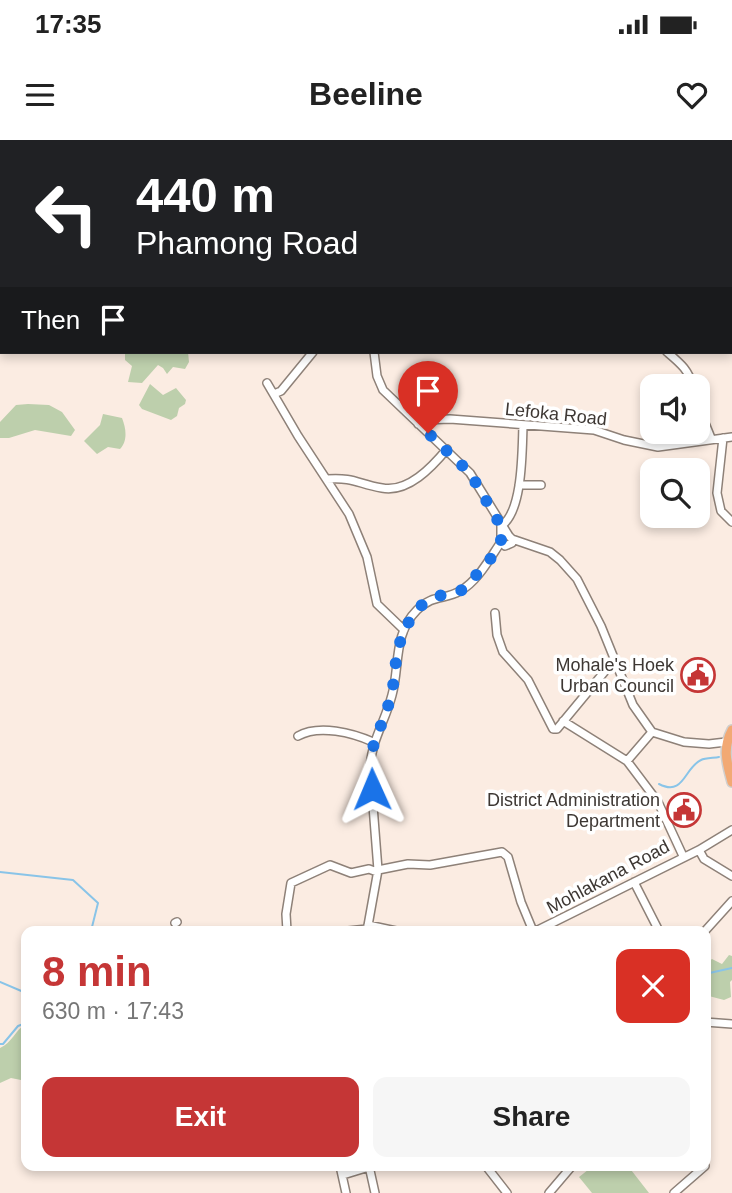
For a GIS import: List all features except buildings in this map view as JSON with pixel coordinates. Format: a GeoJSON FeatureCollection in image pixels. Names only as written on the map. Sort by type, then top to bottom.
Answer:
{"type":"FeatureCollection","features":[{"type":"Feature","properties":{"kind":"main road"},"geometry":{"type":"LineString","coordinates":[[732,730],[725,751],[732,782]]}},
{"type":"Feature","properties":{"kind":"street"},"geometry":{"type":"LineString","coordinates":[[274,394],[281,391],[311,354]]}},
{"type":"Feature","properties":{"kind":"street"},"geometry":{"type":"LineString","coordinates":[[374,354],[377,376],[383,390],[470,473],[507,541]]}},
{"type":"Feature","properties":{"kind":"street"},"geometry":{"type":"LineString","coordinates":[[670,354],[690,374]]}},
{"type":"Feature","properties":{"kind":"street"},"geometry":{"type":"LineString","coordinates":[[267,383],[355,526],[367,557],[377,604],[404,630]]}},
{"type":"Feature","properties":{"kind":"street","name":"Lefoka Road"},"geometry":{"type":"LineString","coordinates":[[418,424],[425,420],[450,419],[594,430],[640,443]]}},
{"type":"Feature","properties":{"kind":"street"},"geometry":{"type":"LineString","coordinates":[[501,526],[509,518],[519,485],[523,426]]}},
{"type":"Feature","properties":{"kind":"street","name":"Lefoka Road"},"geometry":{"type":"LineString","coordinates":[[710,438],[732,438]]}},
{"type":"Feature","properties":{"kind":"street"},"geometry":{"type":"LineString","coordinates":[[723,438],[717,493],[721,511],[732,522]]}},
{"type":"Feature","properties":{"kind":"street","name":"Lefoka Road"},"geometry":{"type":"LineString","coordinates":[[644,444],[659,447],[684,444]]}},
{"type":"Feature","properties":{"kind":"street"},"geometry":{"type":"LineString","coordinates":[[327,480],[349,478],[380,488],[397,487],[408,484],[426,471],[447,449]]}},
{"type":"Feature","properties":{"kind":"street"},"geometry":{"type":"LineString","coordinates":[[519,485],[541,485]]}},
{"type":"Feature","properties":{"kind":"street"},"geometry":{"type":"LineString","coordinates":[[368,926],[377,871],[370,767],[373,742],[392,695],[397,652],[404,630],[422,605],[437,596],[464,589],[507,541]]}},
{"type":"Feature","properties":{"kind":"street"},"geometry":{"type":"LineString","coordinates":[[507,541],[521,542],[550,552],[569,569],[589,601],[634,705],[652,732],[697,744],[726,742]]}},
{"type":"Feature","properties":{"kind":"street"},"geometry":{"type":"LineString","coordinates":[[495,613],[497,635],[503,652],[528,680],[553,729],[557,729],[615,659]]}},
{"type":"Feature","properties":{"kind":"street"},"geometry":{"type":"LineString","coordinates":[[563,721],[628,761],[658,802],[683,856]]}},
{"type":"Feature","properties":{"kind":"street"},"geometry":{"type":"LineString","coordinates":[[298,736],[304,732],[331,731],[358,735],[373,742]]}},
{"type":"Feature","properties":{"kind":"street"},"geometry":{"type":"LineString","coordinates":[[628,761],[652,732]]}},
{"type":"Feature","properties":{"kind":"street","name":"Mohlakana Road"},"geometry":{"type":"LineString","coordinates":[[544,926],[732,831]]}},
{"type":"Feature","properties":{"kind":"street"},"geometry":{"type":"LineString","coordinates":[[699,850],[704,859],[732,876]]}},
{"type":"Feature","properties":{"kind":"street"},"geometry":{"type":"LineString","coordinates":[[287,926],[286,914],[291,883],[330,865],[351,873],[408,864],[430,866],[502,852],[508,858],[521,902],[532,926]]}},
{"type":"Feature","properties":{"kind":"street"},"geometry":{"type":"LineString","coordinates":[[634,882],[656,926]]}},
{"type":"Feature","properties":{"kind":"street"},"geometry":{"type":"LineString","coordinates":[[710,926],[732,901]]}},
{"type":"Feature","properties":{"kind":"street"},"geometry":{"type":"LineString","coordinates":[[711,1023],[732,1024]]}},
{"type":"Feature","properties":{"kind":"street"},"geometry":{"type":"LineString","coordinates":[[342,1171],[346,1193]]}},
{"type":"Feature","properties":{"kind":"street"},"geometry":{"type":"LineString","coordinates":[[343,1175],[355,1171]]}},
{"type":"Feature","properties":{"kind":"street"},"geometry":{"type":"LineString","coordinates":[[370,1171],[375,1193]]}},
{"type":"Feature","properties":{"kind":"street"},"geometry":{"type":"LineString","coordinates":[[489,1171],[508,1193]]}},
{"type":"Feature","properties":{"kind":"street"},"geometry":{"type":"LineString","coordinates":[[549,1193],[568,1171]]}},
{"type":"Feature","properties":{"kind":"street"},"geometry":{"type":"LineString","coordinates":[[674,1193],[698,1171]]}},
{"type":"Feature","properties":{"kind":"green space"},"geometry":{"type":"Polygon","coordinates":[[[125,354],[188,354],[189,362],[185,369],[173,367],[167,374],[158,365],[142,383],[128,382],[132,366],[125,360],[125,354]]]}},
{"type":"Feature","properties":{"kind":"green space"},"geometry":{"type":"Polygon","coordinates":[[[150,384],[163,395],[176,388],[186,400],[179,408],[177,416],[171,420],[142,409],[139,405],[150,384]]]}},
{"type":"Feature","properties":{"kind":"green space"},"geometry":{"type":"Polygon","coordinates":[[[16,405],[49,405],[62,412],[75,430],[71,436],[35,430],[0,438],[0,422],[16,405]]]}},
{"type":"Feature","properties":{"kind":"green space"},"geometry":{"type":"Polygon","coordinates":[[[103,414],[122,418],[125,438],[120,449],[108,447],[97,454],[84,441],[100,425],[103,414]]]}},
{"type":"Feature","properties":{"kind":"green space"},"geometry":{"type":"Polygon","coordinates":[[[729,955],[732,956],[731,997],[724,1000],[711,997],[711,960],[722,964],[729,955]]]}},
{"type":"Feature","properties":{"kind":"green space"},"geometry":{"type":"Polygon","coordinates":[[[21,1028],[21,1080],[11,1078],[0,1083],[0,1048],[21,1028]]]}},
{"type":"Feature","properties":{"kind":"green space"},"geometry":{"type":"Polygon","coordinates":[[[587,1171],[632,1171],[649,1193],[592,1193],[579,1177],[587,1171]]]}},
{"type":"Feature","properties":{"kind":"waterway"},"geometry":{"type":"LineString","coordinates":[[659,784],[674,787],[695,764],[707,758],[719,757]]}},
{"type":"Feature","properties":{"kind":"waterway"},"geometry":{"type":"LineString","coordinates":[[0,872],[73,880],[98,903],[92,926]]}},
{"type":"Feature","properties":{"kind":"waterway"},"geometry":{"type":"LineString","coordinates":[[711,973],[732,968]]}},
{"type":"Feature","properties":{"kind":"waterway"},"geometry":{"type":"LineString","coordinates":[[0,982],[21,991]]}},
{"type":"Feature","properties":{"kind":"waterway"},"geometry":{"type":"LineString","coordinates":[[0,1044],[21,1025]]}},
{"type":"Feature","properties":{"kind":"place","name":"Mohale's Hoek Urban Council"},"geometry":{"type":"Point","coordinates":[698,675]}},
{"type":"Feature","properties":{"kind":"place","name":"District Administration Department"},"geometry":{"type":"Point","coordinates":[684,810]}},
{"type":"Feature","properties":{"kind":"route"},"geometry":{"type":"LineString","coordinates":[[372,789],[372,750],[392,695],[399,642],[408,622],[422,605],[437,596],[464,589],[492,557],[502,538],[501,526],[470,473],[428,433]]}}]}
